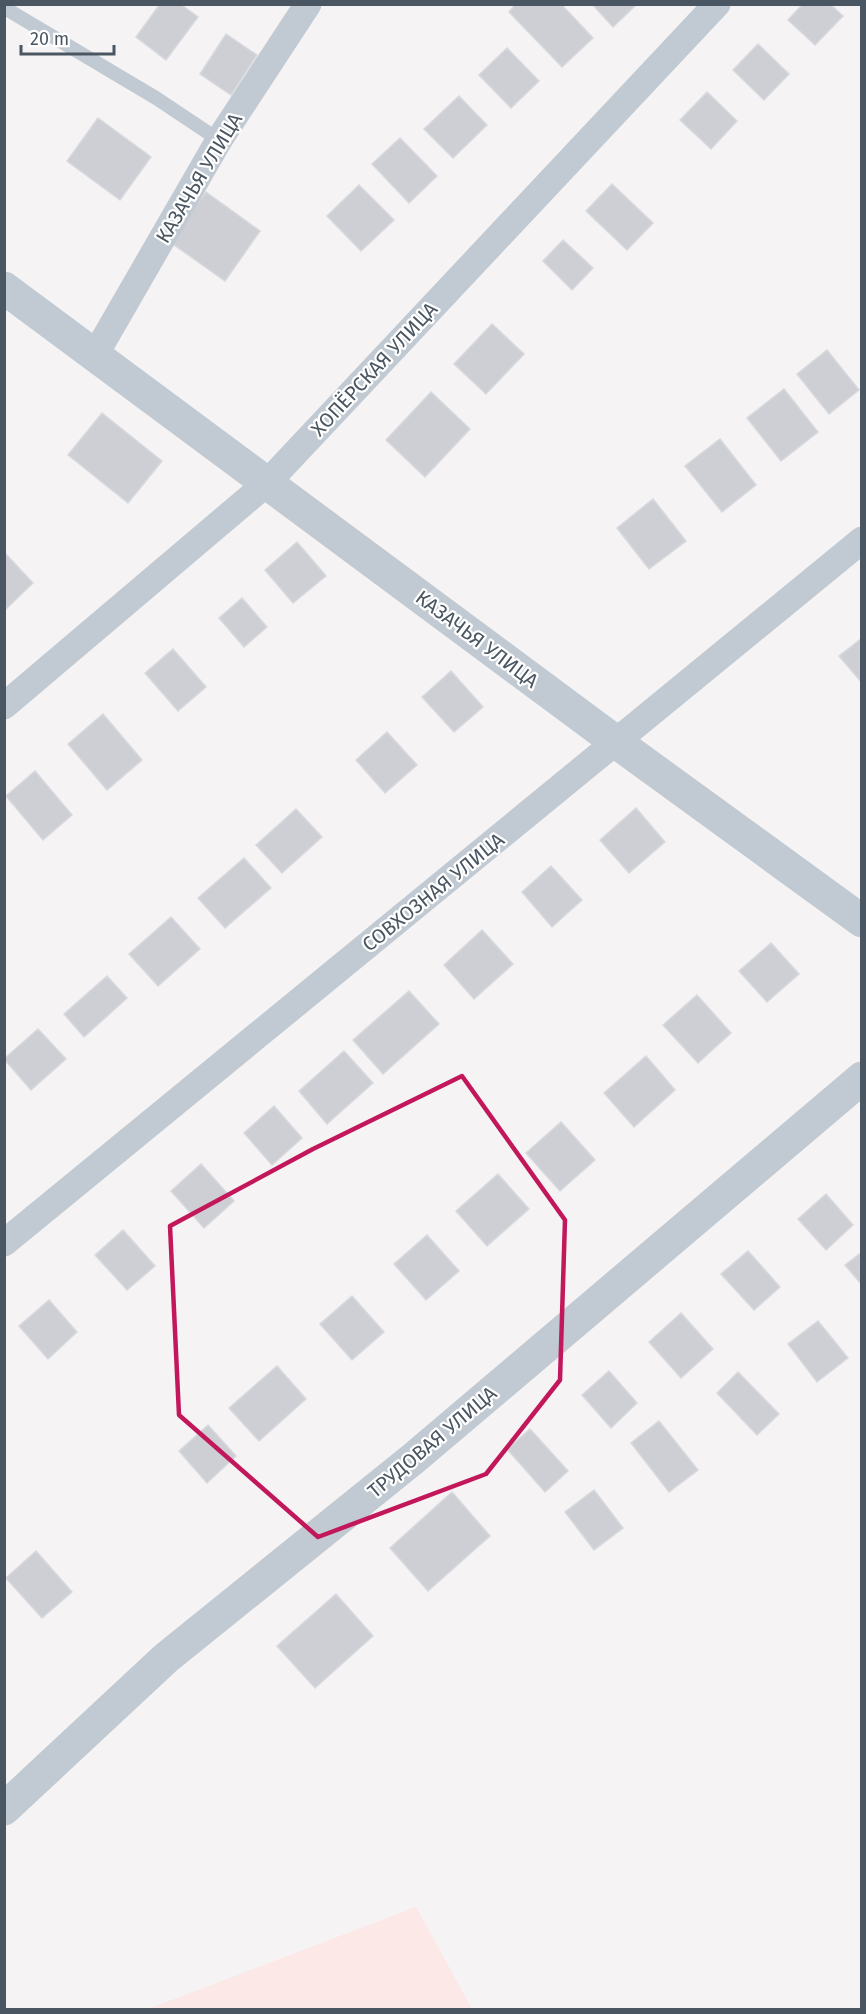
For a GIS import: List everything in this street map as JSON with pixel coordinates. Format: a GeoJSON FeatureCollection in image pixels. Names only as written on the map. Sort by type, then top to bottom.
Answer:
{"type":"FeatureCollection","features":[{"type":"Feature","properties":{"kind":"street","name":"КАЗАЧЬЯ УЛИЦА"},"geometry":{"type":"LineString","coordinates":[[95,355],[219,140],[308,4]]}},
{"type":"Feature","properties":{"kind":"street","name":"ХОПЁРСКАЯ УЛИЦА"},"geometry":{"type":"LineString","coordinates":[[4,706],[267,483],[717,4]]}},
{"type":"Feature","properties":{"kind":"street","name":"КАЗАЧЬЯ УЛИЦА"},"geometry":{"type":"LineString","coordinates":[[4,288],[861,921]]}},
{"type":"Feature","properties":{"kind":"street","name":"СОВХОЗНАЯ УЛИЦА"},"geometry":{"type":"LineString","coordinates":[[4,1243],[861,540]]}},
{"type":"Feature","properties":{"kind":"street","name":"ТРУДОВАЯ УЛИЦА"},"geometry":{"type":"LineString","coordinates":[[4,1809],[166,1658],[414,1458],[861,1078]]}},
{"type":"Feature","properties":{"kind":"lane"},"geometry":{"type":"LineString","coordinates":[[8,10],[156,98],[219,140]]}},
{"type":"Feature","properties":{"kind":"highlighted area"},"geometry":{"type":"Polygon","coordinates":[[[462,1076],[565,1220],[560,1380],[486,1474],[318,1537],[179,1415],[170,1226],[313,1149],[462,1076]]]}},
{"type":"Feature","properties":{"kind":"shaded area"},"geometry":{"type":"Polygon","coordinates":[[[416,1907],[472,2009],[148,2009],[416,1907]]]}},
{"type":"Feature","properties":{"kind":"building"},"geometry":{"type":"Polygon","coordinates":[[[160,4],[180,4],[198,17],[166,60],[136,37],[160,4]]]}},
{"type":"Feature","properties":{"kind":"building"},"geometry":{"type":"Polygon","coordinates":[[[516,4],[561,4],[593,38],[562,67],[509,12],[516,4]]]}},
{"type":"Feature","properties":{"kind":"building"},"geometry":{"type":"Polygon","coordinates":[[[592,4],[637,4],[613,27],[592,4]]]}},
{"type":"Feature","properties":{"kind":"building"},"geometry":{"type":"Polygon","coordinates":[[[803,4],[830,4],[843,16],[815,45],[788,20],[803,4]]]}},
{"type":"Feature","properties":{"kind":"building"},"geometry":{"type":"Polygon","coordinates":[[[226,34],[257,55],[231,95],[200,74],[226,34]]]}},
{"type":"Feature","properties":{"kind":"building"},"geometry":{"type":"Polygon","coordinates":[[[758,44],[789,74],[764,100],[733,70],[758,44]]]}},
{"type":"Feature","properties":{"kind":"building"},"geometry":{"type":"Polygon","coordinates":[[[507,48],[539,81],[511,108],[479,75],[507,48]]]}},
{"type":"Feature","properties":{"kind":"building"},"geometry":{"type":"Polygon","coordinates":[[[707,92],[737,121],[711,149],[680,120],[707,92]]]}},
{"type":"Feature","properties":{"kind":"building"},"geometry":{"type":"Polygon","coordinates":[[[459,96],[487,125],[453,158],[424,129],[459,96]]]}},
{"type":"Feature","properties":{"kind":"building"},"geometry":{"type":"Polygon","coordinates":[[[98,118],[151,157],[120,200],[67,161],[98,118]]]}},
{"type":"Feature","properties":{"kind":"building"},"geometry":{"type":"Polygon","coordinates":[[[400,138],[437,176],[409,203],[372,164],[400,138]]]}},
{"type":"Feature","properties":{"kind":"building"},"geometry":{"type":"Polygon","coordinates":[[[612,184],[653,223],[627,250],[586,211],[612,184]]]}},
{"type":"Feature","properties":{"kind":"building"},"geometry":{"type":"Polygon","coordinates":[[[359,185],[394,220],[361,251],[327,216],[359,185]]]}},
{"type":"Feature","properties":{"kind":"building"},"geometry":{"type":"Polygon","coordinates":[[[206,192],[260,231],[225,281],[170,242],[206,192]]]}},
{"type":"Feature","properties":{"kind":"building"},"geometry":{"type":"Polygon","coordinates":[[[563,240],[593,268],[572,290],[543,261],[563,240]]]}},
{"type":"Feature","properties":{"kind":"building"},"geometry":{"type":"Polygon","coordinates":[[[492,324],[524,354],[486,394],[454,364],[492,324]]]}},
{"type":"Feature","properties":{"kind":"building"},"geometry":{"type":"Polygon","coordinates":[[[827,350],[859,390],[829,414],[797,374],[827,350]]]}},
{"type":"Feature","properties":{"kind":"building"},"geometry":{"type":"Polygon","coordinates":[[[784,389],[818,432],[781,461],[747,418],[784,389]]]}},
{"type":"Feature","properties":{"kind":"building"},"geometry":{"type":"Polygon","coordinates":[[[431,392],[470,429],[425,477],[386,440],[431,392]]]}},
{"type":"Feature","properties":{"kind":"building"},"geometry":{"type":"Polygon","coordinates":[[[102,413],[162,461],[128,503],[68,455],[102,413]]]}},
{"type":"Feature","properties":{"kind":"building"},"geometry":{"type":"Polygon","coordinates":[[[720,439],[756,485],[722,512],[685,466],[720,439]]]}},
{"type":"Feature","properties":{"kind":"building"},"geometry":{"type":"Polygon","coordinates":[[[653,499],[686,541],[649,569],[617,528],[653,499]]]}},
{"type":"Feature","properties":{"kind":"building"},"geometry":{"type":"Polygon","coordinates":[[[297,542],[326,576],[293,603],[265,570],[297,542]]]}},
{"type":"Feature","properties":{"kind":"building"},"geometry":{"type":"Polygon","coordinates":[[[4,552],[33,583],[6,609],[4,607],[4,552]]]}},
{"type":"Feature","properties":{"kind":"building"},"geometry":{"type":"Polygon","coordinates":[[[242,598],[267,627],[244,647],[219,618],[242,598]]]}},
{"type":"Feature","properties":{"kind":"building"},"geometry":{"type":"Polygon","coordinates":[[[862,638],[862,683],[839,656],[862,638]]]}},
{"type":"Feature","properties":{"kind":"building"},"geometry":{"type":"Polygon","coordinates":[[[173,649],[206,687],[178,711],[145,673],[173,649]]]}},
{"type":"Feature","properties":{"kind":"building"},"geometry":{"type":"Polygon","coordinates":[[[451,671],[483,707],[454,732],[422,697],[451,671]]]}},
{"type":"Feature","properties":{"kind":"building"},"geometry":{"type":"Polygon","coordinates":[[[103,714],[142,760],[107,790],[68,744],[103,714]]]}},
{"type":"Feature","properties":{"kind":"building"},"geometry":{"type":"Polygon","coordinates":[[[387,732],[417,765],[385,793],[356,760],[387,732]]]}},
{"type":"Feature","properties":{"kind":"building"},"geometry":{"type":"Polygon","coordinates":[[[35,771],[72,815],[43,840],[6,796],[35,771]]]}},
{"type":"Feature","properties":{"kind":"building"},"geometry":{"type":"Polygon","coordinates":[[[636,808],[665,842],[629,873],[600,840],[636,808]]]}},
{"type":"Feature","properties":{"kind":"building"},"geometry":{"type":"Polygon","coordinates":[[[296,809],[322,837],[282,873],[256,845],[296,809]]]}},
{"type":"Feature","properties":{"kind":"building"},"geometry":{"type":"Polygon","coordinates":[[[244,858],[271,888],[225,928],[198,898],[244,858]]]}},
{"type":"Feature","properties":{"kind":"building"},"geometry":{"type":"Polygon","coordinates":[[[551,866],[582,900],[552,927],[522,892],[551,866]]]}},
{"type":"Feature","properties":{"kind":"building"},"geometry":{"type":"Polygon","coordinates":[[[171,917],[200,949],[158,986],[129,954],[171,917]]]}},
{"type":"Feature","properties":{"kind":"building"},"geometry":{"type":"Polygon","coordinates":[[[482,930],[513,964],[474,999],[444,965],[482,930]]]}},
{"type":"Feature","properties":{"kind":"building"},"geometry":{"type":"Polygon","coordinates":[[[771,943],[799,974],[767,1002],[739,971],[771,943]]]}},
{"type":"Feature","properties":{"kind":"building"},"geometry":{"type":"Polygon","coordinates":[[[107,976],[127,998],[84,1037],[64,1014],[107,976]]]}},
{"type":"Feature","properties":{"kind":"building"},"geometry":{"type":"Polygon","coordinates":[[[409,991],[439,1024],[383,1074],[353,1040],[409,991]]]}},
{"type":"Feature","properties":{"kind":"building"},"geometry":{"type":"Polygon","coordinates":[[[697,995],[731,1033],[698,1063],[663,1025],[697,995]]]}},
{"type":"Feature","properties":{"kind":"building"},"geometry":{"type":"Polygon","coordinates":[[[38,1029],[66,1059],[31,1090],[4,1059],[38,1029]]]}},
{"type":"Feature","properties":{"kind":"building"},"geometry":{"type":"Polygon","coordinates":[[[344,1051],[373,1083],[327,1124],[299,1091],[344,1051]]]}},
{"type":"Feature","properties":{"kind":"building"},"geometry":{"type":"Polygon","coordinates":[[[646,1056],[675,1090],[634,1127],[604,1093],[646,1056]]]}},
{"type":"Feature","properties":{"kind":"building"},"geometry":{"type":"Polygon","coordinates":[[[274,1106],[302,1138],[272,1165],[244,1133],[274,1106]]]}},
{"type":"Feature","properties":{"kind":"building"},"geometry":{"type":"Polygon","coordinates":[[[561,1122],[595,1160],[560,1191],[526,1153],[561,1122]]]}},
{"type":"Feature","properties":{"kind":"building"},"geometry":{"type":"Polygon","coordinates":[[[201,1164],[234,1201],[204,1228],[171,1191],[201,1164]]]}},
{"type":"Feature","properties":{"kind":"building"},"geometry":{"type":"Polygon","coordinates":[[[498,1174],[529,1209],[487,1246],[456,1211],[498,1174]]]}},
{"type":"Feature","properties":{"kind":"building"},"geometry":{"type":"Polygon","coordinates":[[[826,1194],[853,1225],[826,1250],[798,1219],[826,1194]]]}},
{"type":"Feature","properties":{"kind":"building"},"geometry":{"type":"Polygon","coordinates":[[[123,1230],[155,1266],[127,1290],[95,1255],[123,1230]]]}},
{"type":"Feature","properties":{"kind":"building"},"geometry":{"type":"Polygon","coordinates":[[[427,1235],[459,1271],[426,1300],[394,1264],[427,1235]]]}},
{"type":"Feature","properties":{"kind":"building"},"geometry":{"type":"Polygon","coordinates":[[[748,1251],[780,1287],[754,1310],[721,1274],[748,1251]]]}},
{"type":"Feature","properties":{"kind":"building"},"geometry":{"type":"Polygon","coordinates":[[[862,1252],[862,1285],[845,1265],[862,1252]]]}},
{"type":"Feature","properties":{"kind":"building"},"geometry":{"type":"Polygon","coordinates":[[[352,1296],[384,1332],[352,1360],[320,1324],[352,1296]]]}},
{"type":"Feature","properties":{"kind":"building"},"geometry":{"type":"Polygon","coordinates":[[[49,1300],[77,1332],[48,1359],[19,1326],[49,1300]]]}},
{"type":"Feature","properties":{"kind":"building"},"geometry":{"type":"Polygon","coordinates":[[[681,1313],[713,1349],[681,1378],[649,1342],[681,1313]]]}},
{"type":"Feature","properties":{"kind":"building"},"geometry":{"type":"Polygon","coordinates":[[[818,1321],[848,1358],[817,1382],[788,1344],[818,1321]]]}},
{"type":"Feature","properties":{"kind":"building"},"geometry":{"type":"Polygon","coordinates":[[[277,1366],[306,1399],[259,1441],[229,1408],[277,1366]]]}},
{"type":"Feature","properties":{"kind":"building"},"geometry":{"type":"Polygon","coordinates":[[[609,1371],[637,1403],[611,1428],[582,1395],[609,1371]]]}},
{"type":"Feature","properties":{"kind":"building"},"geometry":{"type":"Polygon","coordinates":[[[738,1372],[779,1414],[757,1435],[717,1393],[738,1372]]]}},
{"type":"Feature","properties":{"kind":"building"},"geometry":{"type":"Polygon","coordinates":[[[659,1421],[698,1470],[669,1492],[631,1443],[659,1421]]]}},
{"type":"Feature","properties":{"kind":"building"},"geometry":{"type":"Polygon","coordinates":[[[208,1425],[236,1456],[207,1483],[179,1451],[208,1425]]]}},
{"type":"Feature","properties":{"kind":"building"},"geometry":{"type":"Polygon","coordinates":[[[530,1429],[568,1471],[545,1492],[507,1449],[530,1429]]]}},
{"type":"Feature","properties":{"kind":"building"},"geometry":{"type":"Polygon","coordinates":[[[594,1490],[623,1528],[594,1550],[565,1512],[594,1490]]]}},
{"type":"Feature","properties":{"kind":"building"},"geometry":{"type":"Polygon","coordinates":[[[452,1492],[490,1536],[428,1591],[390,1548],[452,1492]]]}},
{"type":"Feature","properties":{"kind":"building"},"geometry":{"type":"Polygon","coordinates":[[[36,1551],[72,1592],[42,1618],[6,1578],[36,1551]]]}},
{"type":"Feature","properties":{"kind":"building"},"geometry":{"type":"Polygon","coordinates":[[[336,1594],[373,1636],[315,1688],[277,1646],[336,1594]]]}}]}
